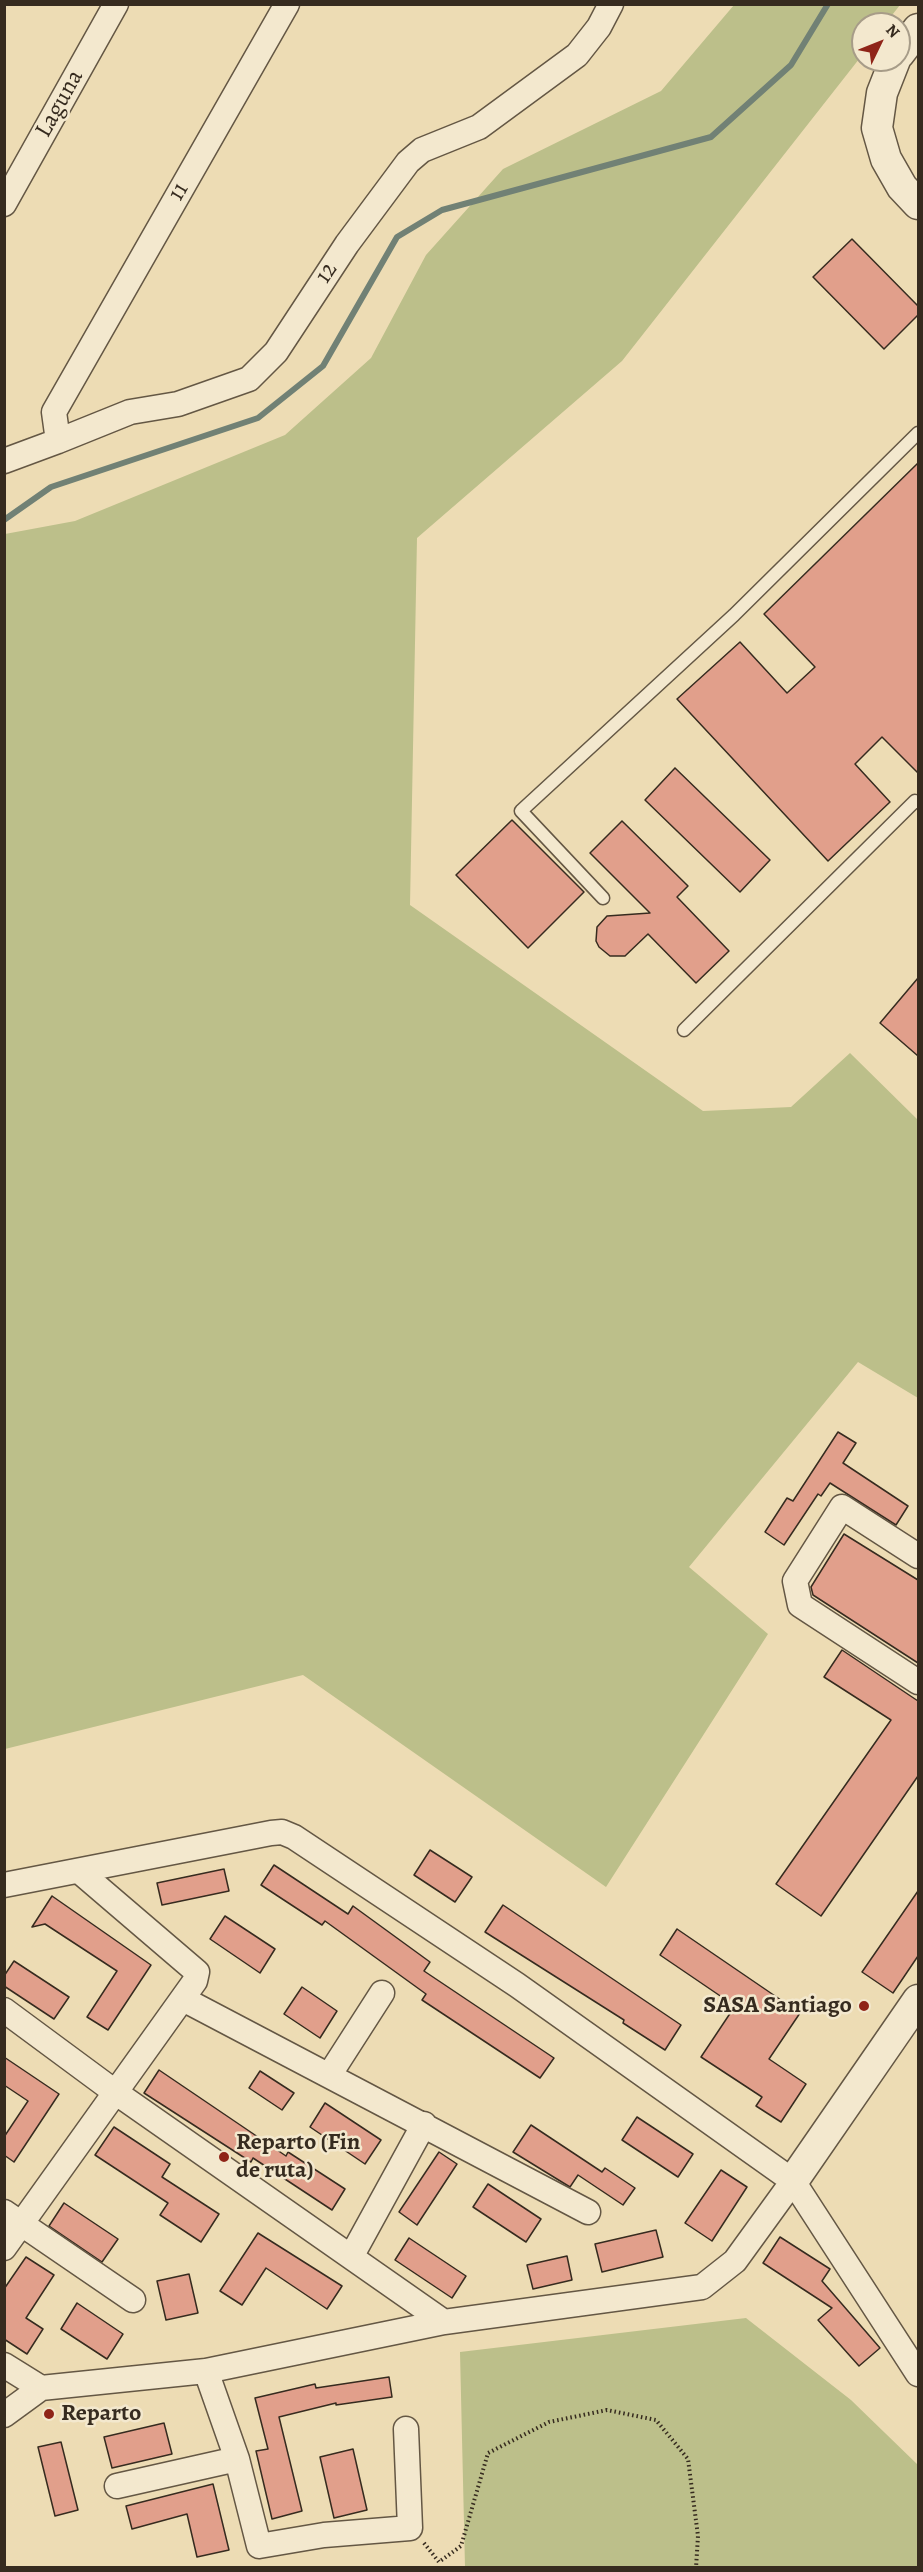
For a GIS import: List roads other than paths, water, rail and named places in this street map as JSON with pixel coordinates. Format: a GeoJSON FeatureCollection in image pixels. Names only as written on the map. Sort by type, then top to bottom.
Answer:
{"type":"FeatureCollection","features":[{"type":"Feature","properties":{"kind":"street","name":"Laguna"},"geometry":{"type":"LineString","coordinates":[[4,204],[116,4]]}},
{"type":"Feature","properties":{"kind":"street","name":"11"},"geometry":{"type":"LineString","coordinates":[[58,441],[54,412],[287,4]]}},
{"type":"Feature","properties":{"kind":"street","name":"12"},"geometry":{"type":"LineString","coordinates":[[4,461],[130,412],[178,404],[249,379],[276,352],[347,244],[408,162],[423,150],[479,128],[577,55],[599,27],[610,4]]}},
{"type":"Feature","properties":{"kind":"street"},"geometry":{"type":"LineString","coordinates":[[890,72],[882,93],[878,128],[886,159],[902,187],[918,204]]}},
{"type":"Feature","properties":{"kind":"street"},"geometry":{"type":"LineString","coordinates":[[918,1557],[842,1507],[795,1581],[800,1605],[918,1682]]}},
{"type":"Feature","properties":{"kind":"street"},"geometry":{"type":"LineString","coordinates":[[4,1885],[271,1833],[282,1832],[294,1837],[517,1985],[793,2181],[918,2374]]}},
{"type":"Feature","properties":{"kind":"street"},"geometry":{"type":"LineString","coordinates":[[4,2248],[13,2218],[115,2092],[183,1999],[195,1981],[197,1972],[79,1871]]}},
{"type":"Feature","properties":{"kind":"street"},"geometry":{"type":"LineString","coordinates":[[330,2074],[382,1993]]}},
{"type":"Feature","properties":{"kind":"street"},"geometry":{"type":"LineString","coordinates":[[183,1999],[330,2074],[588,2212]]}},
{"type":"Feature","properties":{"kind":"street"},"geometry":{"type":"LineString","coordinates":[[4,2415],[41,2388],[206,2371],[444,2322],[702,2287],[735,2261],[918,2000]]}},
{"type":"Feature","properties":{"kind":"street"},"geometry":{"type":"LineString","coordinates":[[4,2010],[115,2092],[444,2322]]}},
{"type":"Feature","properties":{"kind":"street"},"geometry":{"type":"LineString","coordinates":[[351,2257],[424,2124]]}},
{"type":"Feature","properties":{"kind":"street"},"geometry":{"type":"LineString","coordinates":[[13,2218],[133,2300]]}},
{"type":"Feature","properties":{"kind":"street"},"geometry":{"type":"LineString","coordinates":[[4,2365],[41,2388]]}},
{"type":"Feature","properties":{"kind":"street"},"geometry":{"type":"LineString","coordinates":[[206,2371],[237,2459],[260,2546],[324,2535],[410,2528],[406,2429]]}},
{"type":"Feature","properties":{"kind":"street"},"geometry":{"type":"LineString","coordinates":[[117,2486],[237,2459]]}},
{"type":"Feature","properties":{"kind":"lane"},"geometry":{"type":"LineString","coordinates":[[603,898],[521,810],[734,615],[918,432]]}},
{"type":"Feature","properties":{"kind":"lane"},"geometry":{"type":"LineString","coordinates":[[684,1030],[915,801],[918,802]]}},
{"type":"Feature","properties":{"kind":"waterway"},"geometry":{"type":"LineString","coordinates":[[4,520],[51,487],[258,418],[323,366],[397,237],[442,210],[711,137],[791,65],[828,4]]}},
{"type":"Feature","properties":{"kind":"place","name":"SASA Santiago"},"geometry":{"type":"Point","coordinates":[864,2006]}},
{"type":"Feature","properties":{"kind":"place","name":"Reparto (Fin de ruta)"},"geometry":{"type":"Point","coordinates":[224,2157]}},
{"type":"Feature","properties":{"kind":"place","name":"Reparto"},"geometry":{"type":"Point","coordinates":[49,2414]}}]}
